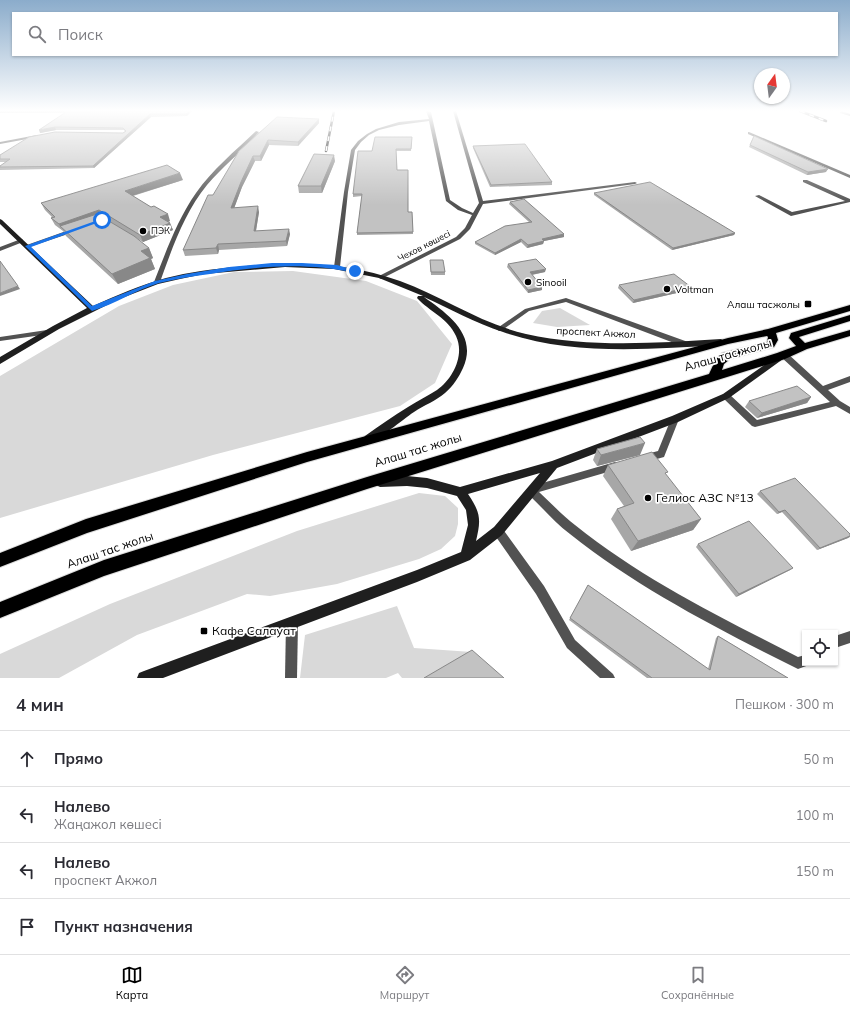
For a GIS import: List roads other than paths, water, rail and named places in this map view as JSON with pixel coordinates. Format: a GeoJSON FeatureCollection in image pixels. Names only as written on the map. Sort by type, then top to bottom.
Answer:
{"type":"FeatureCollection","features":[{"type":"Feature","properties":{"kind":"main road"},"geometry":{"type":"LineString","coordinates":[[0,221],[92,309]]}},
{"type":"Feature","properties":{"kind":"main road","name":"проспект Акжол"},"geometry":{"type":"LineString","coordinates":[[0,361],[47,332],[92,309],[157,282],[222,270],[272,265],[337,267],[381,277],[499,329],[524,336],[582,345],[617,346],[728,342]]}},
{"type":"Feature","properties":{"kind":"main road","name":"проспект Акжол"},"geometry":{"type":"LineString","coordinates":[[363,443],[444,389],[458,372],[464,357],[460,332],[450,320],[437,309],[402,285]]}},
{"type":"Feature","properties":{"kind":"main road","name":"Алаш тас жолы"},"geometry":{"type":"LineString","coordinates":[[0,560],[86,526],[307,457],[769,332],[850,308]]}},
{"type":"Feature","properties":{"kind":"main road"},"geometry":{"type":"LineString","coordinates":[[803,347],[794,338],[795,335],[850,318]]}},
{"type":"Feature","properties":{"kind":"main road"},"geometry":{"type":"LineString","coordinates":[[714,375],[720,362],[726,356],[770,344],[773,340],[773,336],[769,332]]}},
{"type":"Feature","properties":{"kind":"main road","name":"Алаш тас жолы"},"geometry":{"type":"LineString","coordinates":[[0,610],[104,568],[367,483],[714,375],[782,356],[803,347],[850,333]]}},
{"type":"Feature","properties":{"kind":"main road"},"geometry":{"type":"LineString","coordinates":[[367,483],[407,481],[427,483],[460,492],[553,465],[675,419],[726,396],[782,356]]}},
{"type":"Feature","properties":{"kind":"main road"},"geometry":{"type":"LineString","coordinates":[[144,678],[417,576],[466,556],[498,531],[553,465]]}},
{"type":"Feature","properties":{"kind":"main road"},"geometry":{"type":"LineString","coordinates":[[460,492],[471,508],[474,525],[466,556]]}},
{"type":"Feature","properties":{"kind":"lane"},"geometry":{"type":"LineString","coordinates":[[157,282],[191,203],[217,171],[246,143]]}},
{"type":"Feature","properties":{"kind":"lane"},"geometry":{"type":"LineString","coordinates":[[337,267],[346,192],[353,150],[359,143]]}},
{"type":"Feature","properties":{"kind":"lane"},"geometry":{"type":"LineString","coordinates":[[436,143],[448,201],[460,209],[475,215]]}},
{"type":"Feature","properties":{"kind":"lane"},"geometry":{"type":"LineString","coordinates":[[463,143],[481,203],[635,183]]}},
{"type":"Feature","properties":{"kind":"lane"},"geometry":{"type":"LineString","coordinates":[[772,143],[850,176]]}},
{"type":"Feature","properties":{"kind":"lane"},"geometry":{"type":"LineString","coordinates":[[757,196],[791,214],[850,201],[805,181]]}},
{"type":"Feature","properties":{"kind":"lane","name":"Чехов көшесі"},"geometry":{"type":"LineString","coordinates":[[381,277],[458,238],[467,229],[481,203]]}},
{"type":"Feature","properties":{"kind":"lane"},"geometry":{"type":"LineString","coordinates":[[27,246],[80,228]]}},
{"type":"Feature","properties":{"kind":"lane"},"geometry":{"type":"LineString","coordinates":[[0,249],[20,241]]}},
{"type":"Feature","properties":{"kind":"lane"},"geometry":{"type":"LineString","coordinates":[[499,329],[527,310],[566,300],[685,344]]}},
{"type":"Feature","properties":{"kind":"lane"},"geometry":{"type":"LineString","coordinates":[[0,339],[47,332]]}},
{"type":"Feature","properties":{"kind":"lane"},"geometry":{"type":"LineString","coordinates":[[782,356],[823,389],[837,403],[850,411]]}},
{"type":"Feature","properties":{"kind":"lane"},"geometry":{"type":"LineString","coordinates":[[823,389],[850,379]]}},
{"type":"Feature","properties":{"kind":"lane"},"geometry":{"type":"LineString","coordinates":[[726,396],[755,424],[837,403]]}},
{"type":"Feature","properties":{"kind":"lane"},"geometry":{"type":"LineString","coordinates":[[638,460],[661,454],[675,419]]}},
{"type":"Feature","properties":{"kind":"lane"},"geometry":{"type":"LineString","coordinates":[[532,490],[623,464]]}},
{"type":"Feature","properties":{"kind":"lane"},"geometry":{"type":"LineString","coordinates":[[532,490],[577,533],[638,576],[732,630],[798,663],[802,662]]}},
{"type":"Feature","properties":{"kind":"lane"},"geometry":{"type":"LineString","coordinates":[[498,531],[540,590],[571,644],[609,678]]}},
{"type":"Feature","properties":{"kind":"lane"},"geometry":{"type":"LineString","coordinates":[[290,678],[292,623]]}},
{"type":"Feature","properties":{"kind":"lane"},"geometry":{"type":"LineString","coordinates":[[838,641],[850,637]]}},
{"type":"Feature","properties":{"kind":"railway"},"geometry":{"type":"LineString","coordinates":[[326,151],[328,143]]}},
{"type":"Feature","properties":{"kind":"place","name":"ПЭК"},"geometry":{"type":"Point","coordinates":[143,231]}},
{"type":"Feature","properties":{"kind":"place","name":"Sinooil"},"geometry":{"type":"Point","coordinates":[528,282]}},
{"type":"Feature","properties":{"kind":"place","name":"Voltman"},"geometry":{"type":"Point","coordinates":[667,289]}},
{"type":"Feature","properties":{"kind":"place","name":"Алаш тасжолы"},"geometry":{"type":"Point","coordinates":[808,304]}},
{"type":"Feature","properties":{"kind":"place","name":"Гелиос АЗС №13"},"geometry":{"type":"Point","coordinates":[648,498]}},
{"type":"Feature","properties":{"kind":"place","name":"Кафе Салауат"},"geometry":{"type":"Point","coordinates":[204,631]}}]}
